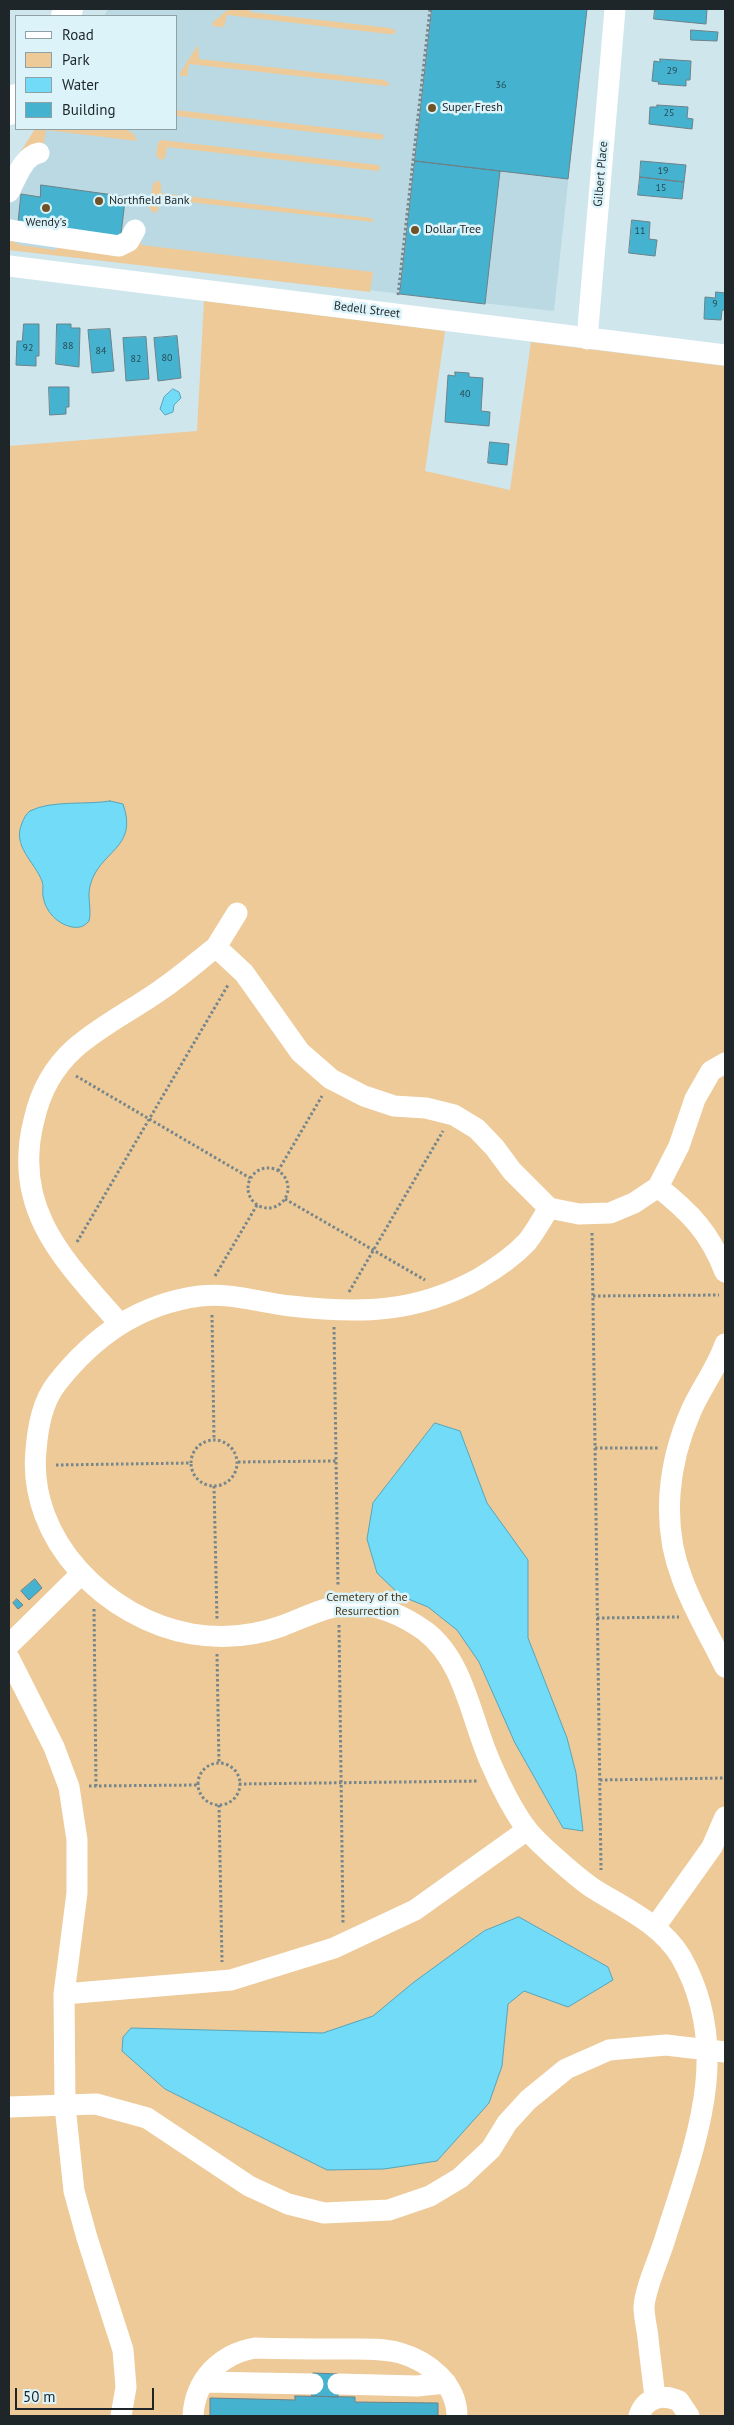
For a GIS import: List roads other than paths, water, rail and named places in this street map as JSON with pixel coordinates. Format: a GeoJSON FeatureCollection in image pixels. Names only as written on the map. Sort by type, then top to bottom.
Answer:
{"type":"FeatureCollection","features":[{"type":"Feature","properties":{"kind":"main road"},"geometry":{"type":"LineString","coordinates":[[9,111],[15,100]]}},
{"type":"Feature","properties":{"kind":"street","name":"Gilbert Place"},"geometry":{"type":"LineString","coordinates":[[587,339],[615,9]]}},
{"type":"Feature","properties":{"kind":"street"},"geometry":{"type":"LineString","coordinates":[[9,192],[26,161],[33,155],[40,153]]}},
{"type":"Feature","properties":{"kind":"street"},"geometry":{"type":"LineString","coordinates":[[9,230],[118,246],[128,241],[135,230]]}},
{"type":"Feature","properties":{"kind":"street","name":"Bedell Street"},"geometry":{"type":"LineString","coordinates":[[9,266],[587,339],[725,354]]}},
{"type":"Feature","properties":{"kind":"street"},"geometry":{"type":"LineString","coordinates":[[119,1323],[69,1266],[48,1236],[34,1203],[29,1171],[30,1136],[39,1098],[52,1076],[78,1046],[97,1030],[162,989],[216,947],[237,913]]}},
{"type":"Feature","properties":{"kind":"street"},"geometry":{"type":"LineString","coordinates":[[216,947],[244,973],[300,1052],[331,1079],[364,1096],[394,1106],[426,1108],[454,1115],[477,1129],[495,1148],[512,1171],[549,1208],[579,1214],[610,1213],[634,1203],[658,1188],[679,1146],[695,1099],[711,1071],[725,1062]]}},
{"type":"Feature","properties":{"kind":"street"},"geometry":{"type":"LineString","coordinates":[[658,1188],[681,1205],[703,1228],[716,1249],[725,1272]]}},
{"type":"Feature","properties":{"kind":"street"},"geometry":{"type":"LineString","coordinates":[[549,1208],[527,1242],[498,1267],[451,1293],[398,1308],[343,1311],[206,1295],[161,1306],[119,1323],[77,1360],[52,1390],[38,1424],[34,1462],[40,1501],[48,1523],[80,1575],[112,1601],[153,1623],[174,1631],[198,1636],[252,1634],[338,1606],[354,1604],[389,1612],[404,1618],[430,1634],[450,1658],[492,1766],[527,1830],[591,1888],[623,1905],[654,1927],[678,1952],[695,1982],[719,2051],[704,2117],[644,2305],[655,2398]]}},
{"type":"Feature","properties":{"kind":"street"},"geometry":{"type":"LineString","coordinates":[[725,1344],[721,1358],[691,1411],[679,1442],[672,1473],[669,1504],[672,1544],[682,1578],[725,1667]]}},
{"type":"Feature","properties":{"kind":"street"},"geometry":{"type":"LineString","coordinates":[[9,1645],[80,1575]]}},
{"type":"Feature","properties":{"kind":"street"},"geometry":{"type":"LineString","coordinates":[[9,1658],[37,1710],[69,1787],[77,1840],[77,1893],[64,1994],[65,2106],[74,2191],[123,2350],[126,2387],[121,2416]]}},
{"type":"Feature","properties":{"kind":"street"},"geometry":{"type":"LineString","coordinates":[[654,1927],[712,1847],[725,1817]]}},
{"type":"Feature","properties":{"kind":"street"},"geometry":{"type":"LineString","coordinates":[[64,1994],[231,1980],[334,1948],[416,1910],[527,1830]]}},
{"type":"Feature","properties":{"kind":"street"},"geometry":{"type":"LineString","coordinates":[[9,2107],[96,2104],[147,2118],[249,2186],[288,2204],[324,2213],[389,2210],[430,2196],[460,2178],[491,2149],[507,2123],[528,2100],[566,2069],[609,2050],[666,2044],[719,2051]]}},
{"type":"Feature","properties":{"kind":"street"},"geometry":{"type":"LineString","coordinates":[[193,2416],[194,2404],[203,2382],[224,2359],[239,2351],[255,2348],[377,2349],[416,2358],[446,2383],[454,2394],[457,2416]]}},
{"type":"Feature","properties":{"kind":"street"},"geometry":{"type":"LineString","coordinates":[[203,2382],[313,2384]]}},
{"type":"Feature","properties":{"kind":"street"},"geometry":{"type":"LineString","coordinates":[[338,2384],[417,2386],[446,2383]]}},
{"type":"Feature","properties":{"kind":"street"},"geometry":{"type":"LineString","coordinates":[[639,2416],[646,2404],[655,2398],[671,2397],[679,2401],[689,2416]]}},
{"type":"Feature","properties":{"kind":"water"},"geometry":{"type":"Polygon","coordinates":[[[173,389],[179,392],[181,398],[174,405],[173,412],[165,415],[160,409],[164,397],[173,389]]]}},
{"type":"Feature","properties":{"kind":"water"},"geometry":{"type":"Polygon","coordinates":[[[110,801],[123,804],[127,819],[126,831],[116,848],[101,864],[90,886],[89,921],[85,925],[72,927],[57,920],[46,907],[42,881],[25,853],[20,839],[22,823],[30,811],[48,805],[110,801]]]}},
{"type":"Feature","properties":{"kind":"water"},"geometry":{"type":"Polygon","coordinates":[[[435,1423],[460,1431],[487,1503],[528,1560],[528,1638],[567,1738],[576,1773],[583,1831],[563,1828],[515,1743],[479,1662],[457,1630],[428,1607],[401,1596],[377,1573],[367,1539],[373,1503],[435,1423]]]}},
{"type":"Feature","properties":{"kind":"water"},"geometry":{"type":"Polygon","coordinates":[[[519,1917],[608,1967],[613,1980],[568,2007],[524,1991],[508,2004],[502,2066],[489,2103],[437,2161],[384,2169],[327,2170],[165,2089],[122,2051],[123,2037],[131,2028],[323,2033],[373,2016],[414,1982],[484,1931],[519,1917]]]}},
{"type":"Feature","properties":{"kind":"place","name":"Super Fresh"},"geometry":{"type":"Point","coordinates":[432,108]}},
{"type":"Feature","properties":{"kind":"place","name":"Northfield Bank"},"geometry":{"type":"Point","coordinates":[99,201]}},
{"type":"Feature","properties":{"kind":"place","name":"Wendy's"},"geometry":{"type":"Point","coordinates":[46,208]}},
{"type":"Feature","properties":{"kind":"place","name":"Dollar Tree"},"geometry":{"type":"Point","coordinates":[415,230]}},
{"type":"Feature","properties":{"kind":"park label","name":"Cemetery of the Resurrection"},"geometry":{"type":"Point","coordinates":[367,1605]}}]}
